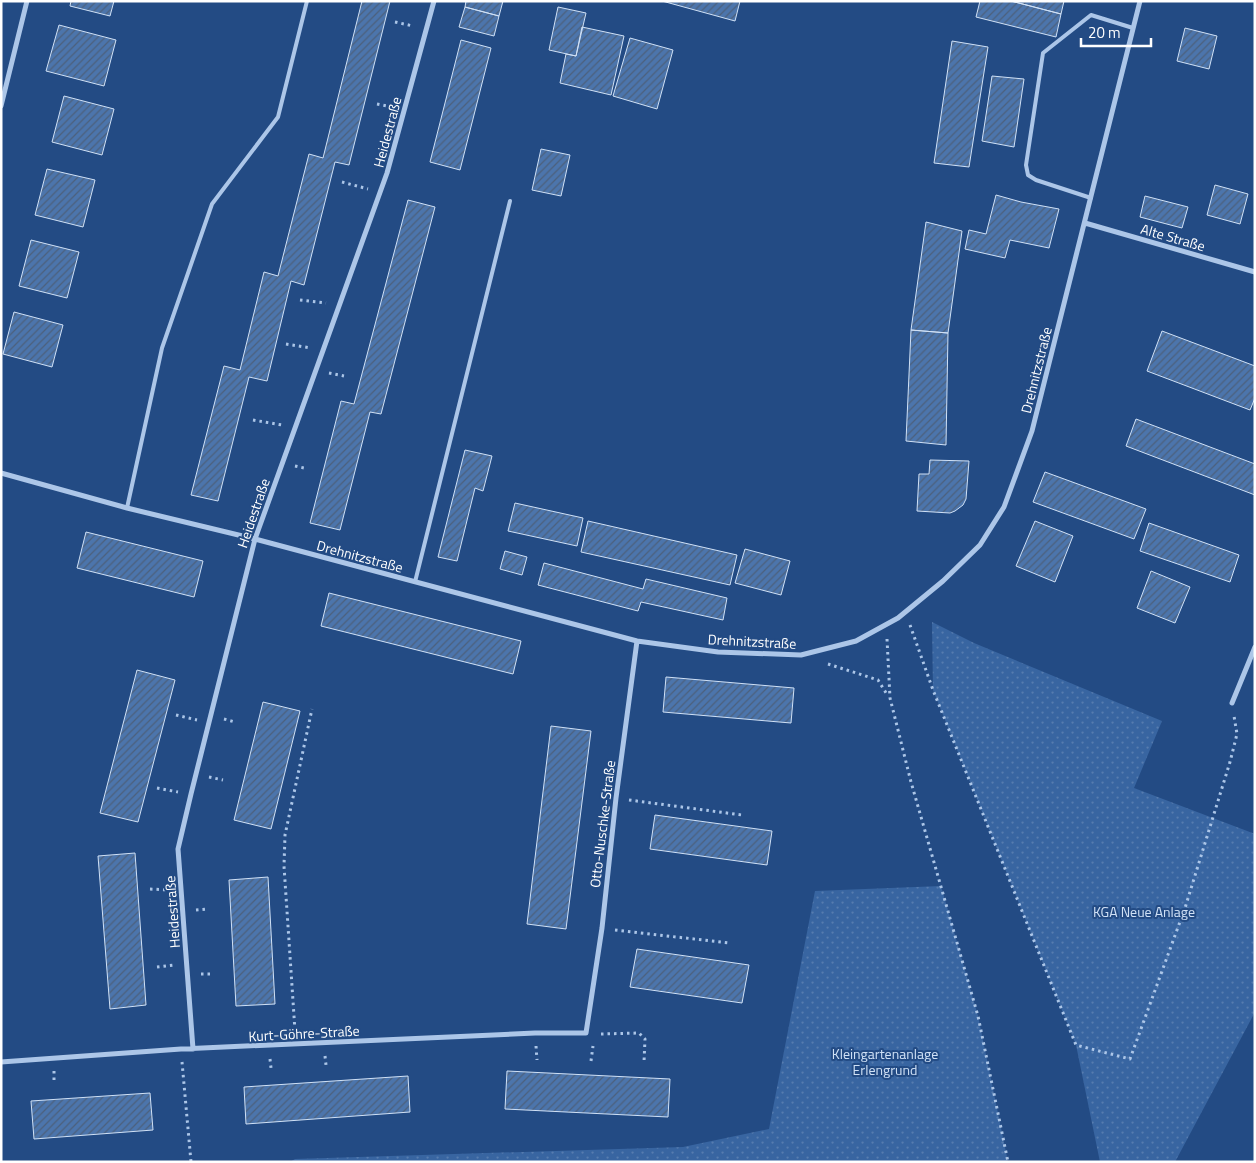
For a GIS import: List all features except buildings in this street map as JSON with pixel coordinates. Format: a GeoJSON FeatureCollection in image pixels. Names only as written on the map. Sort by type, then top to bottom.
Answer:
{"type":"FeatureCollection","features":[{"type":"Feature","properties":{"kind":"street"},"geometry":{"type":"LineString","coordinates":[[1,106],[27,1]]}},
{"type":"Feature","properties":{"kind":"street","name":"Heidestraße"},"geometry":{"type":"LineString","coordinates":[[193,1049],[178,850],[254,540],[381,192],[434,1]]}},
{"type":"Feature","properties":{"kind":"street","name":"Drehnitzstraße"},"geometry":{"type":"LineString","coordinates":[[1,473],[127,508],[637,641],[718,652],[801,655],[856,642],[888,624],[943,581],[980,545],[1004,506],[1032,431],[1140,1]]}},
{"type":"Feature","properties":{"kind":"street","name":"Alte Straße"},"geometry":{"type":"LineString","coordinates":[[1085,223],[1255,272]]}},
{"type":"Feature","properties":{"kind":"street","name":"Otto-Nuschke-Straße"},"geometry":{"type":"LineString","coordinates":[[589,1010],[602,928],[616,798],[637,641]]}},
{"type":"Feature","properties":{"kind":"street"},"geometry":{"type":"LineString","coordinates":[[1232,704],[1255,647]]}},
{"type":"Feature","properties":{"kind":"street","name":"Kurt-Göhre-Straße"},"geometry":{"type":"LineString","coordinates":[[1,1062],[181,1049],[535,1033],[586,1033],[589,1010]]}},
{"type":"Feature","properties":{"kind":"lane"},"geometry":{"type":"LineString","coordinates":[[127,508],[162,348],[212,204],[278,117],[307,1]]}},
{"type":"Feature","properties":{"kind":"lane"},"geometry":{"type":"LineString","coordinates":[[1091,198],[1036,180],[1028,175],[1026,165],[1043,53],[1091,15],[1133,28]]}},
{"type":"Feature","properties":{"kind":"lane"},"geometry":{"type":"LineString","coordinates":[[415,582],[510,202]]}},
{"type":"Feature","properties":{"kind":"path"},"geometry":{"type":"LineString","coordinates":[[342,182],[381,192]]}},
{"type":"Feature","properties":{"kind":"path"},"geometry":{"type":"LineString","coordinates":[[300,300],[340,305]]}},
{"type":"Feature","properties":{"kind":"path"},"geometry":{"type":"LineString","coordinates":[[286,344],[324,350]]}},
{"type":"Feature","properties":{"kind":"path"},"geometry":{"type":"LineString","coordinates":[[253,420],[295,428]]}},
{"type":"Feature","properties":{"kind":"path"},"geometry":{"type":"LineString","coordinates":[[905,612],[933,690],[1076,1045],[1130,1059],[1185,908],[1230,762],[1237,734],[1232,704]]}},
{"type":"Feature","properties":{"kind":"path"},"geometry":{"type":"LineString","coordinates":[[888,624],[890,698],[914,792],[978,1016],[1008,1162]]}},
{"type":"Feature","properties":{"kind":"path"},"geometry":{"type":"LineString","coordinates":[[827,664],[878,680],[890,698]]}},
{"type":"Feature","properties":{"kind":"path"},"geometry":{"type":"LineString","coordinates":[[296,1044],[284,866],[285,835],[312,709]]}},
{"type":"Feature","properties":{"kind":"path"},"geometry":{"type":"LineString","coordinates":[[157,788],[191,794]]}},
{"type":"Feature","properties":{"kind":"path"},"geometry":{"type":"LineString","coordinates":[[616,798],[742,814]]}},
{"type":"Feature","properties":{"kind":"path"},"geometry":{"type":"LineString","coordinates":[[602,928],[729,943]]}},
{"type":"Feature","properties":{"kind":"path"},"geometry":{"type":"LineString","coordinates":[[595,1034],[639,1033],[645,1038],[644,1062]]}},
{"type":"Feature","properties":{"kind":"path"},"geometry":{"type":"LineString","coordinates":[[181,1049],[190,1162]]}},
{"type":"Feature","properties":{"kind":"green space","name":"KGA Neue Anlage"},"geometry":{"type":"Polygon","coordinates":[[[932,622],[974,643],[1162,721],[1134,788],[1255,834],[1255,1012],[1175,1162],[1100,1162],[1076,1045],[933,690],[932,622]]]}},
{"type":"Feature","properties":{"kind":"green space","name":"Kleingartenanlage Erlengrund"},"geometry":{"type":"Polygon","coordinates":[[[941,886],[978,1016],[1008,1162],[290,1162],[295,1159],[683,1147],[769,1129],[815,891],[941,886]]]}}]}
